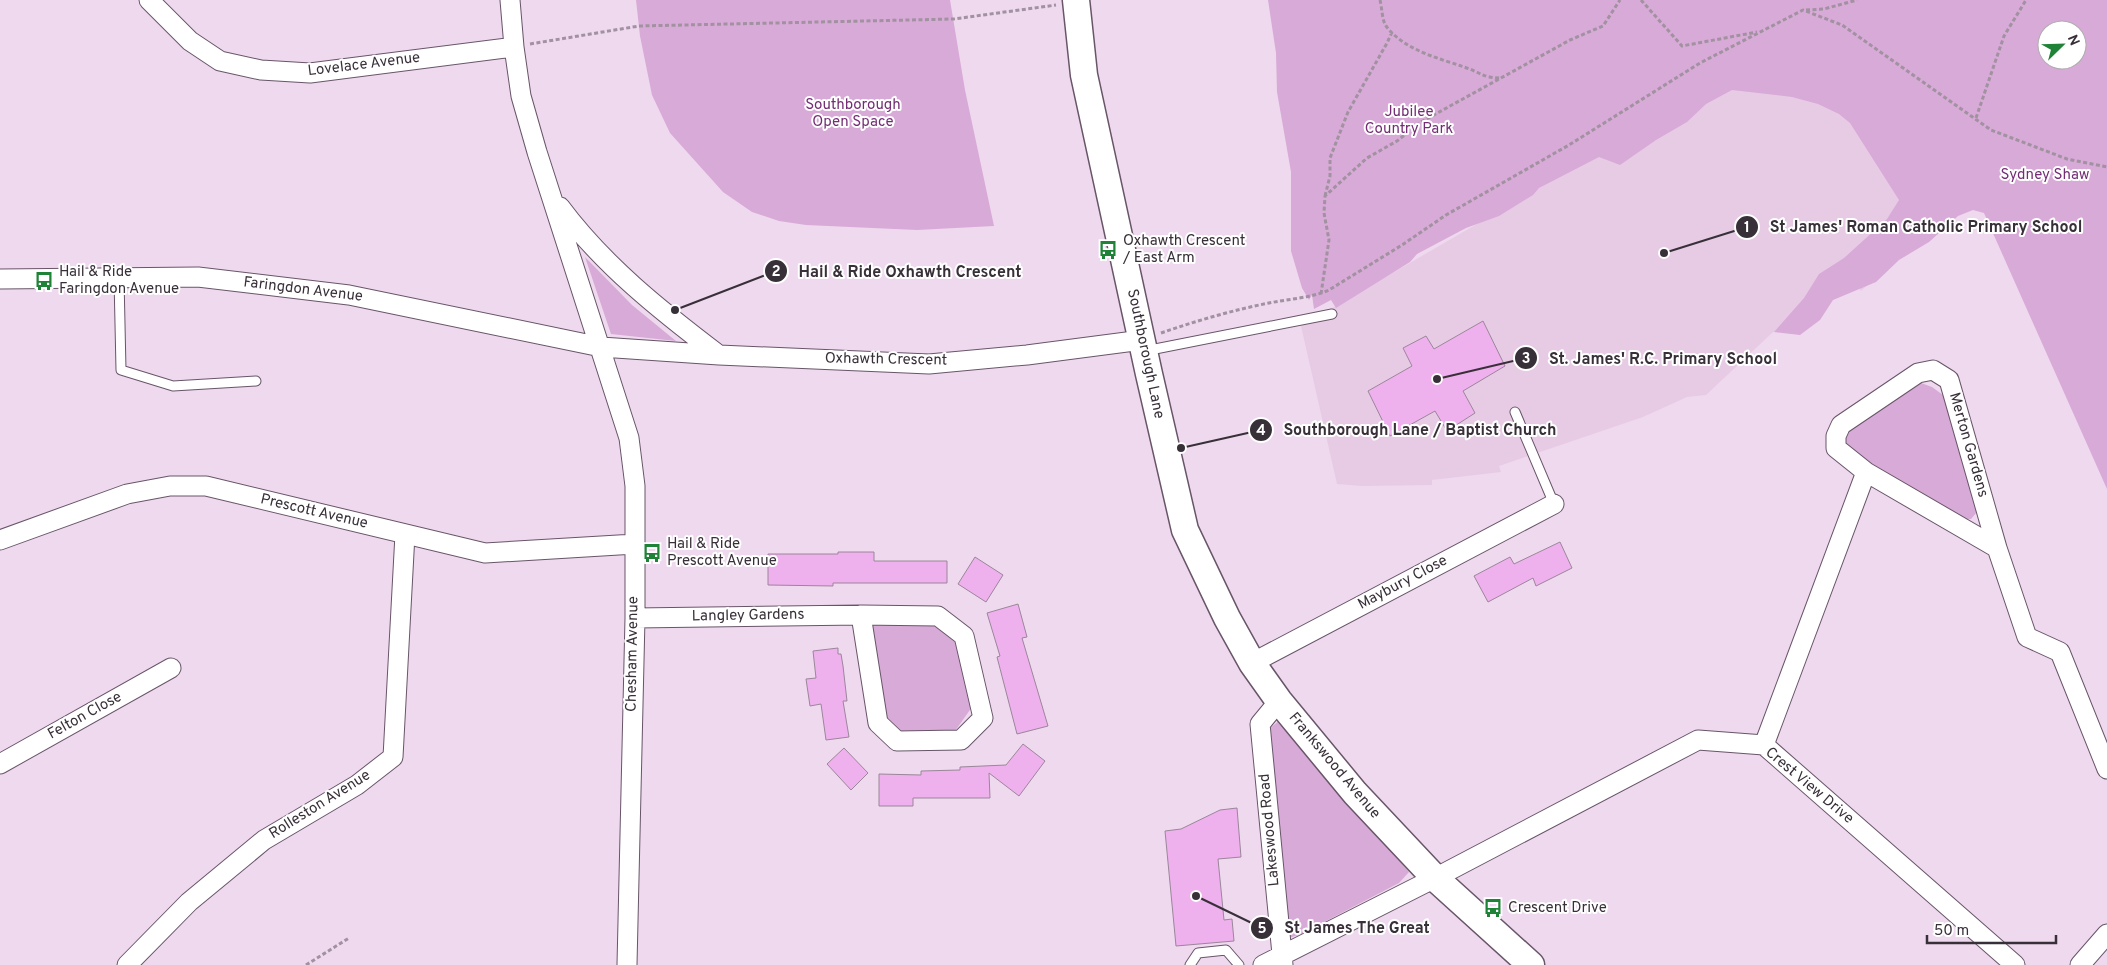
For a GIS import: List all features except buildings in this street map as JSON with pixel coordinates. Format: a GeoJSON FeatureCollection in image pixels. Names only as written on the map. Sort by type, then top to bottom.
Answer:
{"type":"FeatureCollection","features":[{"type":"Feature","properties":{"kind":"street","name":"Lovelace Avenue"},"geometry":{"type":"LineString","coordinates":[[149,0],[190,41],[220,61],[261,70],[310,73],[514,47]]}},
{"type":"Feature","properties":{"kind":"street"},"geometry":{"type":"LineString","coordinates":[[510,0],[521,96],[550,194],[601,348]]}},
{"type":"Feature","properties":{"kind":"street","name":"Southborough Lane"},"geometry":{"type":"LineString","coordinates":[[1076,1],[1084,74],[1185,530]]}},
{"type":"Feature","properties":{"kind":"street"},"geometry":{"type":"LineString","coordinates":[[550,194],[572,223],[617,271],[674,321],[719,355]]}},
{"type":"Feature","properties":{"kind":"street","name":"Faringdon Avenue"},"geometry":{"type":"LineString","coordinates":[[0,279],[198,277],[349,295],[601,348]]}},
{"type":"Feature","properties":{"kind":"street","name":"Oxhawth Crescent"},"geometry":{"type":"LineString","coordinates":[[601,348],[929,364],[1143,346]]}},
{"type":"Feature","properties":{"kind":"street","name":"Chesham Avenue"},"geometry":{"type":"LineString","coordinates":[[601,348],[630,438],[635,486],[627,965]]}},
{"type":"Feature","properties":{"kind":"street","name":"Merton Gardens"},"geometry":{"type":"LineString","coordinates":[[1997,548],[1866,472],[1836,448],[1836,436],[1841,426],[1918,373],[1933,370],[1950,380],[1997,548],[2027,637],[2060,652],[2107,769]]}},
{"type":"Feature","properties":{"kind":"street"},"geometry":{"type":"LineString","coordinates":[[1764,745],[1866,472]]}},
{"type":"Feature","properties":{"kind":"street","name":"Prescott Avenue"},"geometry":{"type":"LineString","coordinates":[[0,540],[127,494],[170,486],[206,486],[485,553],[635,544]]}},
{"type":"Feature","properties":{"kind":"street","name":"Maybury Close"},"geometry":{"type":"LineString","coordinates":[[1252,662],[1554,504]]}},
{"type":"Feature","properties":{"kind":"street","name":"Frankswood Avenue"},"geometry":{"type":"LineString","coordinates":[[1185,530],[1227,618],[1252,662],[1279,700],[1355,793],[1434,878],[1531,965]]}},
{"type":"Feature","properties":{"kind":"street","name":"Rolleston Avenue"},"geometry":{"type":"LineString","coordinates":[[127,965],[189,902],[264,840],[357,785],[393,757],[405,534]]}},
{"type":"Feature","properties":{"kind":"street","name":"Langley Gardens"},"geometry":{"type":"LineString","coordinates":[[634,618],[861,615],[938,616],[964,636],[983,718],[961,740],[897,741],[878,723],[861,615]]}},
{"type":"Feature","properties":{"kind":"street","name":"Felton Close"},"geometry":{"type":"LineString","coordinates":[[0,764],[171,668]]}},
{"type":"Feature","properties":{"kind":"street","name":"Lakeswood Road"},"geometry":{"type":"LineString","coordinates":[[1279,700],[1260,724],[1282,960]]}},
{"type":"Feature","properties":{"kind":"street","name":"Crest View Drive"},"geometry":{"type":"LineString","coordinates":[[1434,878],[1698,740],[1764,745],[2016,965]]}},
{"type":"Feature","properties":{"kind":"street"},"geometry":{"type":"LineString","coordinates":[[1263,965],[1282,960],[1434,878]]}},
{"type":"Feature","properties":{"kind":"street"},"geometry":{"type":"LineString","coordinates":[[2080,965],[2107,934]]}},
{"type":"Feature","properties":{"kind":"lane"},"geometry":{"type":"LineString","coordinates":[[119,278],[121,370],[173,386],[256,381]]}},
{"type":"Feature","properties":{"kind":"lane"},"geometry":{"type":"LineString","coordinates":[[1143,346],[1332,314]]}},
{"type":"Feature","properties":{"kind":"lane"},"geometry":{"type":"LineString","coordinates":[[1515,412],[1554,504]]}},
{"type":"Feature","properties":{"kind":"lane"},"geometry":{"type":"LineString","coordinates":[[1190,965],[1198,953],[1226,950],[1239,965]]}},
{"type":"Feature","properties":{"kind":"path"},"geometry":{"type":"LineString","coordinates":[[1380,0],[1385,24],[1400,40],[1488,78],[1504,78]]}},
{"type":"Feature","properties":{"kind":"path"},"geometry":{"type":"LineString","coordinates":[[1325,196],[1367,158],[1397,141],[1421,122],[1570,40],[1603,26],[1620,0]]}},
{"type":"Feature","properties":{"kind":"path"},"geometry":{"type":"LineString","coordinates":[[1641,0],[1682,46],[1760,31]]}},
{"type":"Feature","properties":{"kind":"path"},"geometry":{"type":"LineString","coordinates":[[1143,346],[1195,321],[1320,294],[1402,245],[1446,215],[1569,146],[1700,63],[1802,10],[1824,9],[1857,0]]}},
{"type":"Feature","properties":{"kind":"path"},"geometry":{"type":"LineString","coordinates":[[1976,118],[2004,36],[2026,0]]}},
{"type":"Feature","properties":{"kind":"path"},"geometry":{"type":"LineString","coordinates":[[514,47],[639,26],[954,19],[1076,1]]}},
{"type":"Feature","properties":{"kind":"path"},"geometry":{"type":"LineString","coordinates":[[1802,10],[1842,25],[1991,130],[2067,159],[2107,166]]}},
{"type":"Feature","properties":{"kind":"path"},"geometry":{"type":"LineString","coordinates":[[1320,294],[1329,240],[1324,212],[1325,196],[1330,176],[1330,158],[1348,112],[1392,32]]}},
{"type":"Feature","properties":{"kind":"path"},"geometry":{"type":"LineString","coordinates":[[306,965],[349,938]]}},
{"type":"Feature","properties":{"kind":"shaded area"},"geometry":{"type":"Polygon","coordinates":[[[1810,31],[1930,226],[1861,291],[1854,280],[1805,309],[1772,333],[1706,395],[1687,397],[1643,417],[1499,466],[1501,472],[1432,480],[1432,485],[1362,486],[1337,484],[1301,326],[1810,31]]]}},
{"type":"Feature","properties":{"kind":"green space","name":"Southborough Open Space"},"geometry":{"type":"Polygon","coordinates":[[[636,0],[950,0],[965,90],[994,226],[917,230],[806,225],[779,221],[752,212],[723,192],[670,133],[652,95],[640,36],[636,0]]]}},
{"type":"Feature","properties":{"kind":"green space","name":"Jubilee Country Park"},"geometry":{"type":"Polygon","coordinates":[[[1268,0],[2107,0],[2107,489],[1984,213],[1973,210],[1958,216],[1929,242],[1899,260],[1876,282],[1833,300],[1820,320],[1800,335],[1774,332],[1804,298],[1819,274],[1844,258],[1887,219],[1899,200],[1850,123],[1839,114],[1818,104],[1792,97],[1732,90],[1706,104],[1687,122],[1656,140],[1620,165],[1599,157],[1539,188],[1533,195],[1499,216],[1466,228],[1417,254],[1410,262],[1336,308],[1331,300],[1314,309],[1312,295],[1309,300],[1302,288],[1291,251],[1291,172],[1277,92],[1276,53],[1268,0]]]}},
{"type":"Feature","properties":{"kind":"green space"},"geometry":{"type":"Polygon","coordinates":[[[585,257],[632,305],[676,341],[611,334],[585,257]]]}},
{"type":"Feature","properties":{"kind":"green space"},"geometry":{"type":"Polygon","coordinates":[[[1921,383],[1932,387],[1943,395],[1978,502],[1977,512],[1971,519],[1963,519],[1849,450],[1844,444],[1844,431],[1913,385],[1921,383]]]}},
{"type":"Feature","properties":{"kind":"green space"},"geometry":{"type":"Polygon","coordinates":[[[871,625],[934,625],[956,643],[972,707],[955,731],[897,732],[883,715],[871,625]]]}},
{"type":"Feature","properties":{"kind":"green space"},"geometry":{"type":"Polygon","coordinates":[[[1281,719],[1409,872],[1399,883],[1301,934],[1286,939],[1269,729],[1281,719]]]}},
{"type":"Feature","properties":{"kind":"place","name":"Oxhawth Crescent / East Arm"},"geometry":{"type":"Point","coordinates":[1108,250]}},
{"type":"Feature","properties":{"kind":"place","name":"St James' Roman Catholic Primary School"},"geometry":{"type":"Point","coordinates":[1664,253]}},
{"type":"Feature","properties":{"kind":"place","name":"Hail & Ride Faringdon Avenue"},"geometry":{"type":"Point","coordinates":[44,281]}},
{"type":"Feature","properties":{"kind":"place","name":"Hail & Ride Oxhawth Crescent"},"geometry":{"type":"Point","coordinates":[675,310]}},
{"type":"Feature","properties":{"kind":"place","name":"St. James' R.C. Primary School"},"geometry":{"type":"Point","coordinates":[1437,379]}},
{"type":"Feature","properties":{"kind":"place","name":"Southborough Lane / Baptist Church"},"geometry":{"type":"Point","coordinates":[1181,448]}},
{"type":"Feature","properties":{"kind":"place","name":"Hail & Ride Prescott Avenue"},"geometry":{"type":"Point","coordinates":[652,553]}},
{"type":"Feature","properties":{"kind":"place","name":"St James The Great"},"geometry":{"type":"Point","coordinates":[1196,896]}},
{"type":"Feature","properties":{"kind":"place","name":"Crescent Drive"},"geometry":{"type":"Point","coordinates":[1493,908]}},
{"type":"Feature","properties":{"kind":"park label","name":"Sydney Shaw"},"geometry":{"type":"Point","coordinates":[2045,175]}}]}
